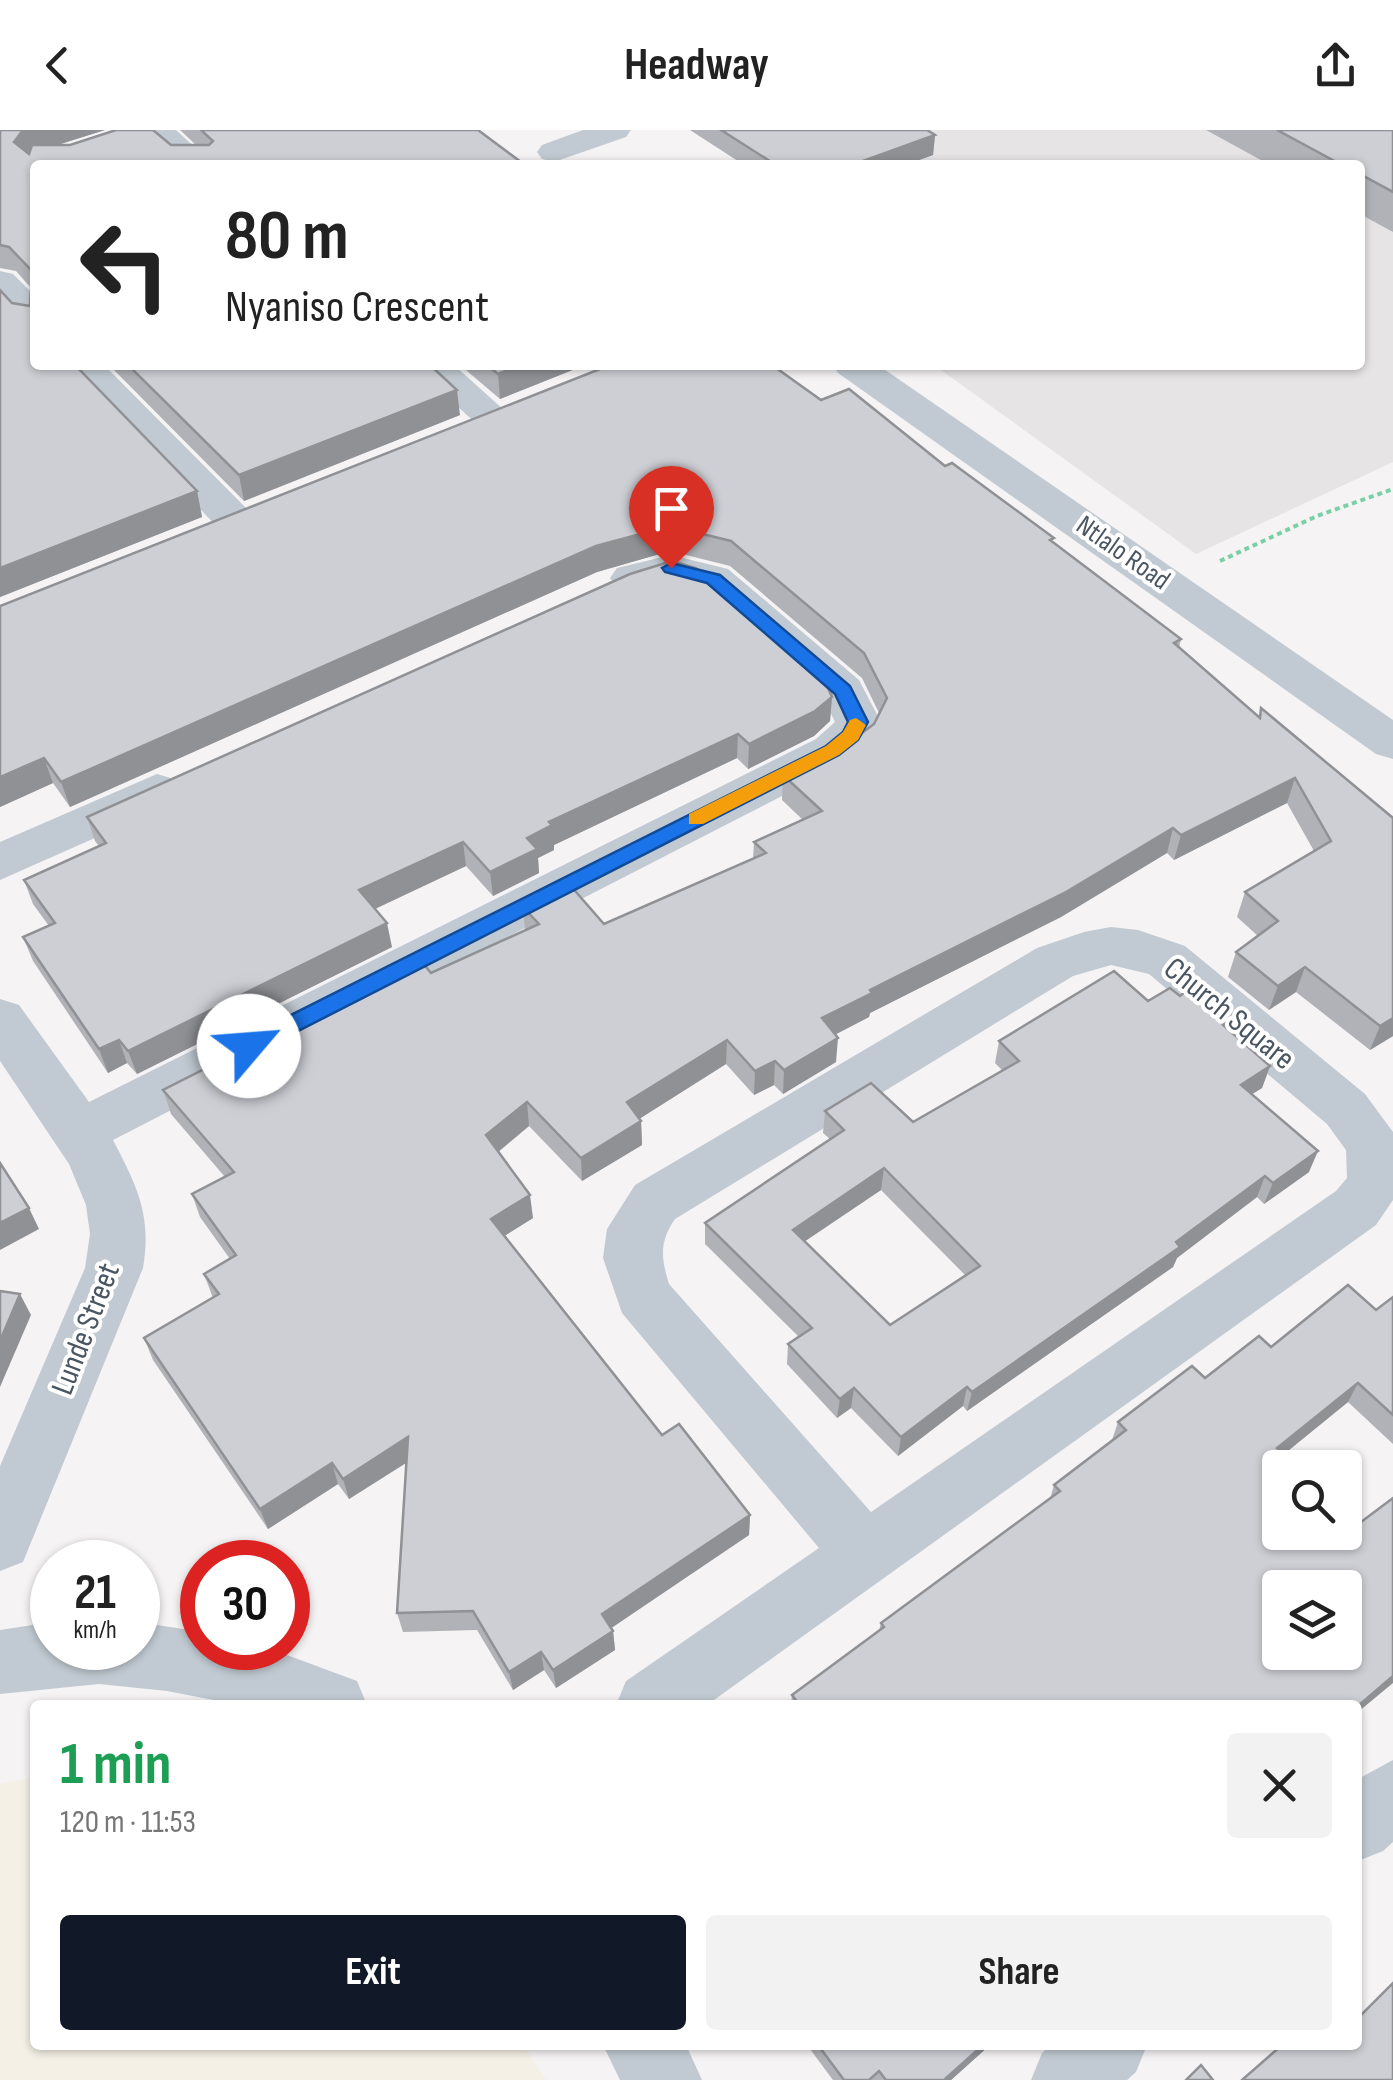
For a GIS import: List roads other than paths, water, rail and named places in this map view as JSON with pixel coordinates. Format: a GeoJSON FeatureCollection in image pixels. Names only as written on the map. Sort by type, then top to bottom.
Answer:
{"type":"FeatureCollection","features":[{"type":"Feature","properties":{"kind":"street"},"geometry":{"type":"LineString","coordinates":[[524,130],[563,158],[614,130]]}},
{"type":"Feature","properties":{"kind":"street"},"geometry":{"type":"LineString","coordinates":[[146,132],[189,160]]}},
{"type":"Feature","properties":{"kind":"street"},"geometry":{"type":"LineString","coordinates":[[0,282],[30,312]]}},
{"type":"Feature","properties":{"kind":"street"},"geometry":{"type":"LineString","coordinates":[[87,370],[237,523]]}},
{"type":"Feature","properties":{"kind":"street"},"geometry":{"type":"LineString","coordinates":[[437,370],[493,419]]}},
{"type":"Feature","properties":{"kind":"street","name":"Ntlalo Road"},"geometry":{"type":"LineString","coordinates":[[859,370],[1393,743]]}},
{"type":"Feature","properties":{"kind":"street"},"geometry":{"type":"LineString","coordinates":[[77,1133],[832,750],[851,736],[858,722],[843,691],[713,579],[671,568],[596,593]]}},
{"type":"Feature","properties":{"kind":"street"},"geometry":{"type":"LineString","coordinates":[[0,862],[199,772]]}},
{"type":"Feature","properties":{"kind":"street","name":"Church Square"},"geometry":{"type":"LineString","coordinates":[[657,1700],[1356,1208],[1375,1187],[1379,1161],[1368,1135],[1346,1109],[1167,960],[1140,947],[1114,943],[1084,948],[1055,962],[655,1202],[636,1229],[632,1258],[643,1295],[864,1552]]}},
{"type":"Feature","properties":{"kind":"street","name":"Lunde Street"},"geometry":{"type":"LineString","coordinates":[[0,1018],[112,1193],[119,1229],[114,1268],[0,1541]]}},
{"type":"Feature","properties":{"kind":"street"},"geometry":{"type":"LineString","coordinates":[[0,1662],[71,1652],[187,1661],[302,1689],[323,1700]]}},
{"type":"Feature","properties":{"kind":"street"},"geometry":{"type":"LineString","coordinates":[[1362,1822],[1393,1795]]}},
{"type":"Feature","properties":{"kind":"street"},"geometry":{"type":"LineString","coordinates":[[643,2050],[664,2080]]}},
{"type":"Feature","properties":{"kind":"street"},"geometry":{"type":"LineString","coordinates":[[1069,2080],[1103,2050]]}}]}
